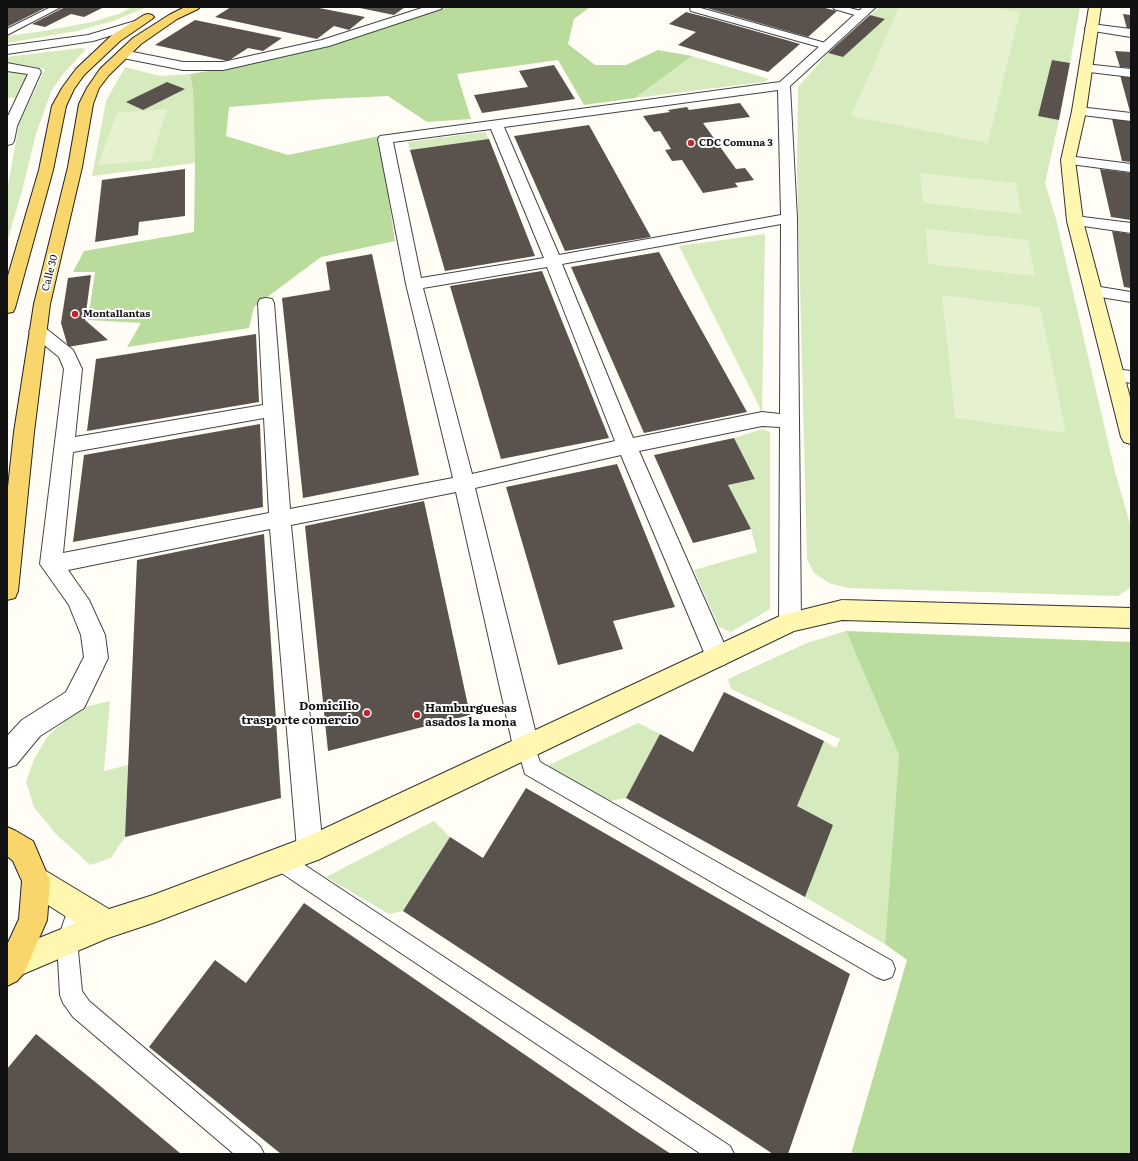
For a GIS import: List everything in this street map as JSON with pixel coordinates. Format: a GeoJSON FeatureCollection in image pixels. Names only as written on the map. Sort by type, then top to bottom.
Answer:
{"type":"FeatureCollection","features":[{"type":"Feature","properties":{"kind":"main road"},"geometry":{"type":"LineString","coordinates":[[7,308],[9,291],[46,170],[59,106],[68,88],[80,72],[116,38],[166,7]]}},
{"type":"Feature","properties":{"kind":"main road","name":"Calle 30"},"geometry":{"type":"LineString","coordinates":[[7,591],[24,432],[42,304],[75,167],[86,104],[93,88],[104,72],[137,41],[156,28],[194,7]]}},
{"type":"Feature","properties":{"kind":"main road"},"geometry":{"type":"LineString","coordinates":[[7,840],[23,851],[36,881],[33,920],[10,967]]}},
{"type":"Feature","properties":{"kind":"street"},"geometry":{"type":"LineString","coordinates":[[123,54],[184,66],[223,66],[325,43],[437,7]]}},
{"type":"Feature","properties":{"kind":"street"},"geometry":{"type":"LineString","coordinates":[[1095,7],[1079,111],[1068,160],[1075,221],[1094,291],[1123,376],[1131,438]]}},
{"type":"Feature","properties":{"kind":"street"},"geometry":{"type":"LineString","coordinates":[[526,746],[464,483],[414,284],[385,139],[784,85],[866,10]]}},
{"type":"Feature","properties":{"kind":"street"},"geometry":{"type":"LineString","coordinates":[[7,50],[89,38],[135,25]]}},
{"type":"Feature","properties":{"kind":"street"},"geometry":{"type":"LineString","coordinates":[[1091,28],[1131,33]]}},
{"type":"Feature","properties":{"kind":"street"},"geometry":{"type":"LineString","coordinates":[[7,67],[35,72],[8,127],[7,141]]}},
{"type":"Feature","properties":{"kind":"street"},"geometry":{"type":"LineString","coordinates":[[1085,68],[1131,72]]}},
{"type":"Feature","properties":{"kind":"street"},"geometry":{"type":"LineString","coordinates":[[784,85],[789,218],[790,622]]}},
{"type":"Feature","properties":{"kind":"street"},"geometry":{"type":"LineString","coordinates":[[1079,111],[1131,117]]}},
{"type":"Feature","properties":{"kind":"street"},"geometry":{"type":"LineString","coordinates":[[496,124],[627,446],[718,657]]}},
{"type":"Feature","properties":{"kind":"street"},"geometry":{"type":"LineString","coordinates":[[1068,160],[1131,168]]}},
{"type":"Feature","properties":{"kind":"street"},"geometry":{"type":"LineString","coordinates":[[414,284],[553,262],[789,218]]}},
{"type":"Feature","properties":{"kind":"street"},"geometry":{"type":"LineString","coordinates":[[1075,221],[1131,228]]}},
{"type":"Feature","properties":{"kind":"street"},"geometry":{"type":"LineString","coordinates":[[1094,291],[1131,297]]}},
{"type":"Feature","properties":{"kind":"street"},"geometry":{"type":"LineString","coordinates":[[266,303],[280,518],[310,849]]}},
{"type":"Feature","properties":{"kind":"street"},"geometry":{"type":"LineString","coordinates":[[7,756],[31,728],[75,700],[96,658],[93,635],[78,600],[51,564],[73,369],[67,354],[38,331]]}},
{"type":"Feature","properties":{"kind":"street"},"geometry":{"type":"LineString","coordinates":[[65,446],[273,410]]}},
{"type":"Feature","properties":{"kind":"street"},"geometry":{"type":"LineString","coordinates":[[51,564],[464,483],[627,446],[762,419],[789,421]]}},
{"type":"Feature","properties":{"kind":"street"},"geometry":{"type":"LineString","coordinates":[[10,967],[107,924],[153,909],[310,849],[790,622],[842,610],[1131,618]]}},
{"type":"Feature","properties":{"kind":"street"},"geometry":{"type":"LineString","coordinates":[[36,881],[78,908],[107,924]]}},
{"type":"Feature","properties":{"kind":"lane"},"geometry":{"type":"LineString","coordinates":[[7,32],[57,7]]}},
{"type":"Feature","properties":{"kind":"lane"},"geometry":{"type":"LineString","coordinates":[[837,7],[866,10]]}},
{"type":"Feature","properties":{"kind":"lane"},"geometry":{"type":"LineString","coordinates":[[694,9],[826,46]]}},
{"type":"Feature","properties":{"kind":"lane"},"geometry":{"type":"LineString","coordinates":[[526,746],[532,768],[884,969]]}},
{"type":"Feature","properties":{"kind":"lane"},"geometry":{"type":"LineString","coordinates":[[281,861],[722,1154]]}},
{"type":"Feature","properties":{"kind":"lane"},"geometry":{"type":"LineString","coordinates":[[78,908],[67,941],[71,995],[81,1009],[252,1154]]}},
{"type":"Feature","properties":{"kind":"green space"},"geometry":{"type":"Polygon","coordinates":[[[132,7],[147,7],[113,21],[77,31],[7,43],[7,36],[92,22],[121,13],[132,7]]]}},
{"type":"Feature","properties":{"kind":"green space"},"geometry":{"type":"Polygon","coordinates":[[[449,7],[590,7],[574,19],[568,44],[595,65],[626,65],[658,50],[692,56],[635,98],[584,105],[558,60],[457,74],[471,119],[427,122],[388,96],[326,99],[229,107],[226,136],[288,155],[379,136],[395,241],[321,257],[254,307],[249,328],[127,347],[141,323],[88,320],[95,272],[73,272],[84,251],[194,232],[195,163],[193,90],[190,74],[252,64],[330,46],[449,7]]]}},
{"type":"Feature","properties":{"kind":"green space"},"geometry":{"type":"Polygon","coordinates":[[[880,7],[1080,7],[1070,63],[1052,60],[1038,115],[1059,120],[1045,183],[1056,219],[1115,472],[1131,527],[1131,587],[1118,596],[848,588],[829,583],[814,573],[807,559],[797,169],[798,87],[828,53],[843,57],[884,19],[870,15],[880,7]]]}},
{"type":"Feature","properties":{"kind":"green space"},"geometry":{"type":"Polygon","coordinates":[[[899,7],[990,7],[1020,12],[988,143],[851,116],[899,7]]]}},
{"type":"Feature","properties":{"kind":"green space"},"geometry":{"type":"Polygon","coordinates":[[[81,48],[86,49],[63,74],[51,92],[36,134],[22,191],[7,242],[7,191],[19,124],[45,69],[7,62],[7,57],[81,48]]]}},
{"type":"Feature","properties":{"kind":"green space"},"geometry":{"type":"Polygon","coordinates":[[[692,56],[769,79],[764,82],[635,98],[692,56]]]}},
{"type":"Feature","properties":{"kind":"green space"},"geometry":{"type":"Polygon","coordinates":[[[125,67],[160,76],[190,74],[193,90],[195,163],[92,176],[106,101],[125,67]]]}},
{"type":"Feature","properties":{"kind":"green space"},"geometry":{"type":"Polygon","coordinates":[[[7,71],[28,75],[18,99],[7,97],[7,71]]]}},
{"type":"Feature","properties":{"kind":"green space"},"geometry":{"type":"Polygon","coordinates":[[[167,109],[151,161],[98,165],[117,113],[167,109]]]}},
{"type":"Feature","properties":{"kind":"green space"},"geometry":{"type":"Polygon","coordinates":[[[485,132],[489,139],[410,150],[408,142],[485,132]]]}},
{"type":"Feature","properties":{"kind":"green space"},"geometry":{"type":"Polygon","coordinates":[[[920,173],[1016,183],[1021,214],[923,203],[920,173]]]}},
{"type":"Feature","properties":{"kind":"green space"},"geometry":{"type":"Polygon","coordinates":[[[926,229],[1028,240],[1035,276],[928,264],[926,229]]]}},
{"type":"Feature","properties":{"kind":"green space"},"geometry":{"type":"Polygon","coordinates":[[[765,234],[762,419],[760,408],[679,246],[765,234]]]}},
{"type":"Feature","properties":{"kind":"green space"},"geometry":{"type":"Polygon","coordinates":[[[942,295],[1040,307],[1066,433],[955,418],[942,295]]]}},
{"type":"Feature","properties":{"kind":"green space"},"geometry":{"type":"Polygon","coordinates":[[[762,429],[770,432],[770,609],[731,632],[719,627],[694,570],[757,552],[751,529],[728,485],[755,478],[734,438],[762,429]]]}},
{"type":"Feature","properties":{"kind":"green space"},"geometry":{"type":"Polygon","coordinates":[[[846,631],[899,755],[885,944],[805,897],[833,825],[797,806],[824,741],[836,748],[840,739],[731,689],[728,679],[807,643],[846,631]]]}},
{"type":"Feature","properties":{"kind":"green space"},"geometry":{"type":"Polygon","coordinates":[[[846,631],[1131,642],[1131,1154],[851,1154],[907,960],[885,944],[899,755],[846,631]]]}},
{"type":"Feature","properties":{"kind":"green space"},"geometry":{"type":"Polygon","coordinates":[[[110,701],[104,771],[128,765],[125,837],[111,858],[90,865],[56,834],[34,807],[26,782],[34,759],[48,736],[80,708],[110,701]]]}},
{"type":"Feature","properties":{"kind":"green space"},"geometry":{"type":"Polygon","coordinates":[[[638,723],[660,734],[626,798],[610,801],[555,774],[549,765],[638,723]]]}},
{"type":"Feature","properties":{"kind":"green space"},"geometry":{"type":"Polygon","coordinates":[[[434,821],[450,837],[403,911],[389,914],[326,877],[434,821]]]}},
{"type":"Feature","properties":{"kind":"building"},"geometry":{"type":"Polygon","coordinates":[[[7,7],[47,7],[7,27],[7,7]]]}},
{"type":"Feature","properties":{"kind":"building"},"geometry":{"type":"Polygon","coordinates":[[[65,7],[104,7],[84,17],[71,14],[45,27],[32,24],[65,7]]]}},
{"type":"Feature","properties":{"kind":"building"},"geometry":{"type":"Polygon","coordinates":[[[231,7],[314,7],[365,17],[349,30],[334,26],[317,39],[215,17],[231,7]]]}},
{"type":"Feature","properties":{"kind":"building"},"geometry":{"type":"Polygon","coordinates":[[[355,7],[405,7],[394,15],[355,7]]]}},
{"type":"Feature","properties":{"kind":"building"},"geometry":{"type":"Polygon","coordinates":[[[703,7],[821,7],[837,11],[808,37],[703,7]]]}},
{"type":"Feature","properties":{"kind":"building"},"geometry":{"type":"Polygon","coordinates":[[[686,12],[800,44],[768,72],[678,45],[696,32],[669,24],[686,12]]]}},
{"type":"Feature","properties":{"kind":"building"},"geometry":{"type":"Polygon","coordinates":[[[1123,14],[1131,15],[1131,29],[1127,29],[1123,14]]]}},
{"type":"Feature","properties":{"kind":"building"},"geometry":{"type":"Polygon","coordinates":[[[870,15],[885,19],[843,57],[828,53],[870,15]]]}},
{"type":"Feature","properties":{"kind":"building"},"geometry":{"type":"Polygon","coordinates":[[[195,20],[282,38],[263,51],[248,48],[228,61],[155,45],[195,20]]]}},
{"type":"Feature","properties":{"kind":"building"},"geometry":{"type":"Polygon","coordinates":[[[1115,51],[1131,52],[1131,68],[1120,67],[1115,51]]]}},
{"type":"Feature","properties":{"kind":"building"},"geometry":{"type":"Polygon","coordinates":[[[1052,60],[1070,63],[1059,120],[1038,116],[1052,60]]]}},
{"type":"Feature","properties":{"kind":"building"},"geometry":{"type":"Polygon","coordinates":[[[554,65],[575,99],[482,113],[474,95],[528,87],[519,71],[554,65]]]}},
{"type":"Feature","properties":{"kind":"building"},"geometry":{"type":"Polygon","coordinates":[[[1120,75],[1131,77],[1131,112],[1130,112],[1120,75]]]}},
{"type":"Feature","properties":{"kind":"building"},"geometry":{"type":"Polygon","coordinates":[[[167,82],[185,89],[143,110],[126,102],[167,82]]]}},
{"type":"Feature","properties":{"kind":"building"},"geometry":{"type":"Polygon","coordinates":[[[740,103],[750,117],[703,123],[736,169],[745,168],[754,180],[735,183],[738,187],[703,193],[682,160],[672,161],[665,150],[671,149],[660,131],[654,132],[643,116],[670,112],[668,110],[687,107],[689,110],[740,103]]]}},
{"type":"Feature","properties":{"kind":"building"},"geometry":{"type":"Polygon","coordinates":[[[1112,119],[1131,121],[1131,162],[1122,161],[1112,119]]]}},
{"type":"Feature","properties":{"kind":"building"},"geometry":{"type":"Polygon","coordinates":[[[589,125],[651,237],[565,251],[514,136],[589,125]]]}},
{"type":"Feature","properties":{"kind":"building"},"geometry":{"type":"Polygon","coordinates":[[[489,139],[535,256],[445,271],[410,150],[489,139]]]}},
{"type":"Feature","properties":{"kind":"building"},"geometry":{"type":"Polygon","coordinates":[[[185,169],[185,216],[139,222],[138,235],[95,242],[102,180],[185,169]]]}},
{"type":"Feature","properties":{"kind":"building"},"geometry":{"type":"Polygon","coordinates":[[[1100,169],[1131,173],[1131,220],[1111,217],[1100,169]]]}},
{"type":"Feature","properties":{"kind":"building"},"geometry":{"type":"Polygon","coordinates":[[[1112,231],[1131,234],[1131,288],[1124,287],[1112,231]]]}},
{"type":"Feature","properties":{"kind":"building"},"geometry":{"type":"Polygon","coordinates":[[[659,252],[747,412],[644,433],[571,267],[659,252]]]}},
{"type":"Feature","properties":{"kind":"building"},"geometry":{"type":"Polygon","coordinates":[[[372,254],[419,475],[303,498],[282,298],[330,290],[326,262],[372,254]]]}},
{"type":"Feature","properties":{"kind":"building"},"geometry":{"type":"Polygon","coordinates":[[[542,271],[609,438],[501,459],[450,286],[542,271]]]}},
{"type":"Feature","properties":{"kind":"building"},"geometry":{"type":"Polygon","coordinates":[[[91,275],[85,320],[108,340],[68,347],[61,323],[68,278],[91,275]]]}},
{"type":"Feature","properties":{"kind":"building"},"geometry":{"type":"Polygon","coordinates":[[[256,334],[259,402],[87,431],[96,359],[256,334]]]}},
{"type":"Feature","properties":{"kind":"building"},"geometry":{"type":"Polygon","coordinates":[[[260,424],[263,507],[73,542],[84,455],[260,424]]]}},
{"type":"Feature","properties":{"kind":"building"},"geometry":{"type":"Polygon","coordinates":[[[734,438],[755,479],[728,485],[751,529],[693,543],[654,455],[734,438]]]}},
{"type":"Feature","properties":{"kind":"building"},"geometry":{"type":"Polygon","coordinates":[[[617,464],[675,607],[613,621],[623,649],[558,665],[506,487],[617,464]]]}},
{"type":"Feature","properties":{"kind":"building"},"geometry":{"type":"Polygon","coordinates":[[[424,501],[470,715],[328,751],[305,526],[424,501]]]}},
{"type":"Feature","properties":{"kind":"building"},"geometry":{"type":"Polygon","coordinates":[[[264,534],[281,798],[125,837],[137,560],[264,534]]]}},
{"type":"Feature","properties":{"kind":"building"},"geometry":{"type":"Polygon","coordinates":[[[724,692],[824,741],[797,806],[833,825],[805,897],[626,798],[660,734],[693,752],[724,692]]]}},
{"type":"Feature","properties":{"kind":"building"},"geometry":{"type":"Polygon","coordinates":[[[526,788],[850,974],[788,1154],[773,1154],[403,911],[450,837],[483,858],[526,788]]]}},
{"type":"Feature","properties":{"kind":"building"},"geometry":{"type":"Polygon","coordinates":[[[304,903],[671,1154],[281,1154],[149,1047],[215,960],[246,983],[304,903]]]}},
{"type":"Feature","properties":{"kind":"building"},"geometry":{"type":"Polygon","coordinates":[[[36,1034],[181,1154],[7,1154],[7,1069],[36,1034]]]}},
{"type":"Feature","properties":{"kind":"place","name":"CDC Comuna 3"},"geometry":{"type":"Point","coordinates":[691,143]}},
{"type":"Feature","properties":{"kind":"place","name":"Montallantas"},"geometry":{"type":"Point","coordinates":[75,314]}},
{"type":"Feature","properties":{"kind":"place","name":"Domicilio trasporte comercio"},"geometry":{"type":"Point","coordinates":[367,713]}},
{"type":"Feature","properties":{"kind":"place","name":"Hamburguesas asados la mona"},"geometry":{"type":"Point","coordinates":[417,715]}}]}
